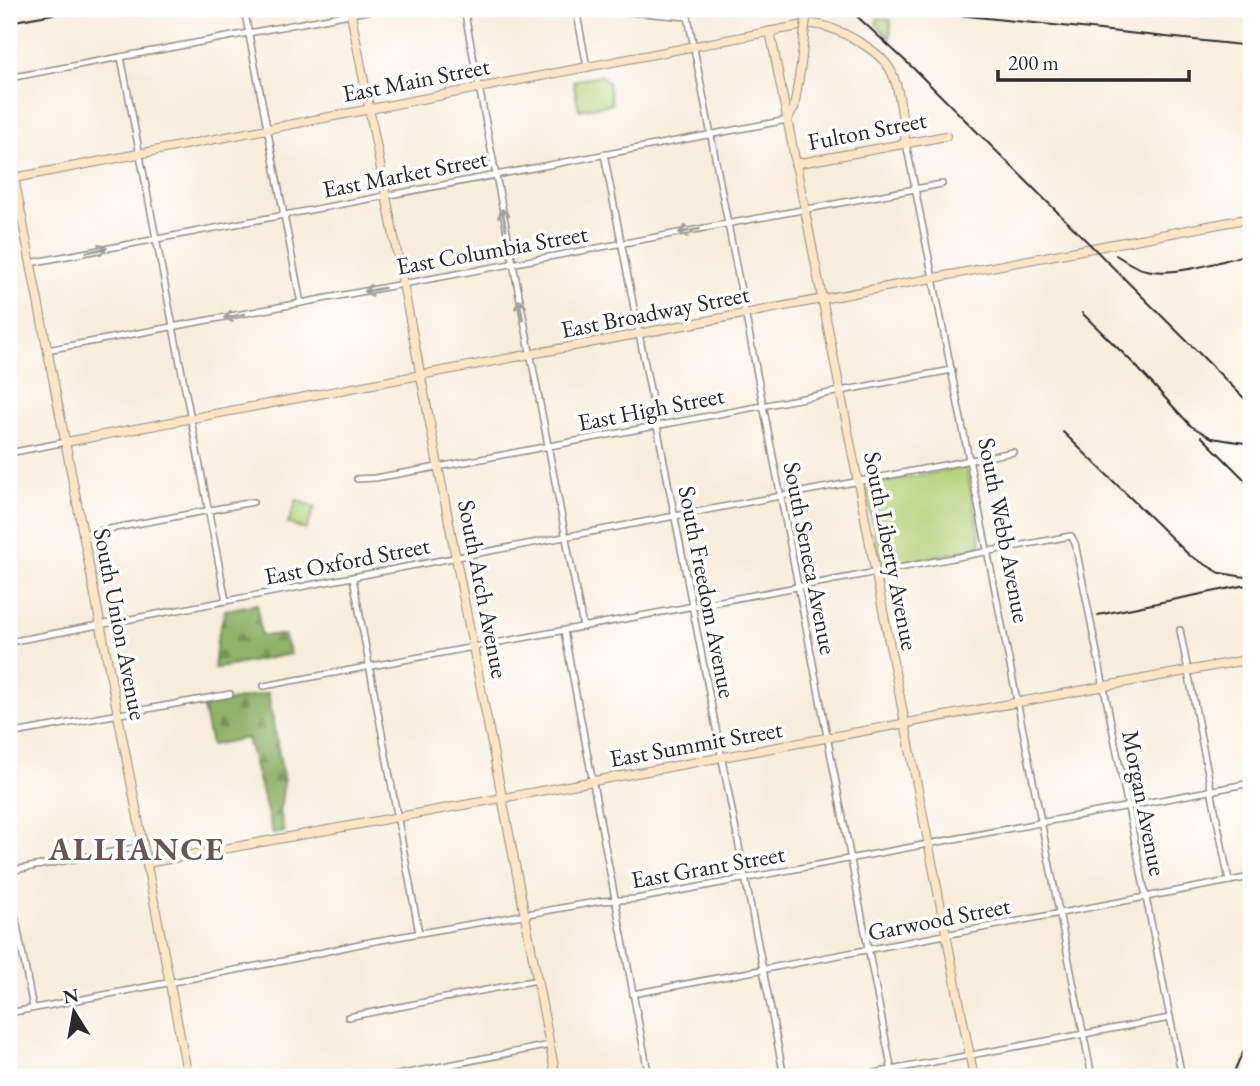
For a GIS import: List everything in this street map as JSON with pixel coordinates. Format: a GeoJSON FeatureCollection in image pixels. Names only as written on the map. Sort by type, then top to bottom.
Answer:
{"type":"FeatureCollection","features":[{"type":"Feature","properties":{"kind":"street"},"geometry":{"type":"LineString","coordinates":[[244,9],[301,303]]}},
{"type":"Feature","properties":{"kind":"street"},"geometry":{"type":"LineString","coordinates":[[14,77],[351,11],[377,9]]}},
{"type":"Feature","properties":{"kind":"street"},"geometry":{"type":"LineString","coordinates":[[464,9],[583,627]]}},
{"type":"Feature","properties":{"kind":"street"},"geometry":{"type":"LineString","coordinates":[[576,9],[587,67]]}},
{"type":"Feature","properties":{"kind":"street","name":"South Seneca Avenue"},"geometry":{"type":"LineString","coordinates":[[594,9],[688,17],[892,1074]]}},
{"type":"Feature","properties":{"kind":"street"},"geometry":{"type":"LineString","coordinates":[[787,120],[794,108],[807,9]]}},
{"type":"Feature","properties":{"kind":"street","name":"South Arch Avenue"},"geometry":{"type":"LineString","coordinates":[[351,11],[556,1077]]}},
{"type":"Feature","properties":{"kind":"street","name":"East Main Street"},"geometry":{"type":"LineString","coordinates":[[11,178],[808,24],[825,26]]}},
{"type":"Feature","properties":{"kind":"street","name":"South Webb Avenue"},"geometry":{"type":"LineString","coordinates":[[825,26],[863,45],[888,66],[894,79],[1092,1077]]}},
{"type":"Feature","properties":{"kind":"street","name":"South Liberty Avenue"},"geometry":{"type":"LineString","coordinates":[[770,32],[974,1077]]}},
{"type":"Feature","properties":{"kind":"street"},"geometry":{"type":"LineString","coordinates":[[121,57],[226,601]]}},
{"type":"Feature","properties":{"kind":"street","name":"East Market Street"},"geometry":{"type":"LineString","coordinates":[[30,263],[787,120]]}},
{"type":"Feature","properties":{"kind":"street","name":"Fulton Street"},"geometry":{"type":"LineString","coordinates":[[795,164],[946,136]]}},
{"type":"Feature","properties":{"kind":"street","name":"South Union Avenue"},"geometry":{"type":"LineString","coordinates":[[9,151],[11,178],[30,263],[188,1077]]}},
{"type":"Feature","properties":{"kind":"street","name":"South Freedom Avenue"},"geometry":{"type":"LineString","coordinates":[[604,154],[783,1077]]}},
{"type":"Feature","properties":{"kind":"street","name":"East Columbia Street"},"geometry":{"type":"LineString","coordinates":[[47,350],[942,184]]}},
{"type":"Feature","properties":{"kind":"street","name":"East Broadway Street"},"geometry":{"type":"LineString","coordinates":[[65,442],[1251,218]]}},
{"type":"Feature","properties":{"kind":"street","name":"East High Street"},"geometry":{"type":"LineString","coordinates":[[357,479],[439,467],[952,370]]}},
{"type":"Feature","properties":{"kind":"street"},"geometry":{"type":"LineString","coordinates":[[9,453],[65,442]]}},
{"type":"Feature","properties":{"kind":"street","name":"East Oxford Street"},"geometry":{"type":"LineString","coordinates":[[9,642],[1013,452]]}},
{"type":"Feature","properties":{"kind":"street"},"geometry":{"type":"LineString","coordinates":[[83,534],[253,502]]}},
{"type":"Feature","properties":{"kind":"street","name":"Morgan Avenue"},"geometry":{"type":"LineString","coordinates":[[989,551],[1071,536],[1075,543],[1182,1077]]}},
{"type":"Feature","properties":{"kind":"street"},"geometry":{"type":"LineString","coordinates":[[264,686],[989,551]]}},
{"type":"Feature","properties":{"kind":"street"},"geometry":{"type":"LineString","coordinates":[[352,578],[419,933]]}},
{"type":"Feature","properties":{"kind":"street"},"geometry":{"type":"LineString","coordinates":[[1180,630],[1229,881]]}},
{"type":"Feature","properties":{"kind":"street"},"geometry":{"type":"LineString","coordinates":[[564,631],[649,1077]]}},
{"type":"Feature","properties":{"kind":"street","name":"East Summit Street"},"geometry":{"type":"LineString","coordinates":[[147,863],[502,796],[828,740],[1251,659]]}},
{"type":"Feature","properties":{"kind":"street"},"geometry":{"type":"LineString","coordinates":[[9,734],[230,694]]}},
{"type":"Feature","properties":{"kind":"street","name":"East Grant Street"},"geometry":{"type":"LineString","coordinates":[[9,1013],[419,933],[745,879],[1251,783]]}},
{"type":"Feature","properties":{"kind":"street"},"geometry":{"type":"LineString","coordinates":[[9,871],[144,846]]}},
{"type":"Feature","properties":{"kind":"street","name":"Garwood Street"},"geometry":{"type":"LineString","coordinates":[[633,994],[1251,877]]}},
{"type":"Feature","properties":{"kind":"street"},"geometry":{"type":"LineString","coordinates":[[9,884],[33,1008]]}},
{"type":"Feature","properties":{"kind":"street"},"geometry":{"type":"LineString","coordinates":[[348,1017],[537,980]]}},
{"type":"Feature","properties":{"kind":"street"},"geometry":{"type":"LineString","coordinates":[[853,1077],[892,1074],[970,1055],[1170,1018]]}},
{"type":"Feature","properties":{"kind":"street"},"geometry":{"type":"LineString","coordinates":[[388,1077],[550,1045]]}},
{"type":"Feature","properties":{"kind":"green space"},"geometry":{"type":"Polygon","coordinates":[[[877,18],[891,20],[890,39],[876,24],[877,18]]]}},
{"type":"Feature","properties":{"kind":"green space"},"geometry":{"type":"Polygon","coordinates":[[[601,75],[608,82],[612,104],[579,110],[573,81],[601,75]]]}},
{"type":"Feature","properties":{"kind":"green space"},"geometry":{"type":"Polygon","coordinates":[[[963,467],[967,470],[981,543],[978,548],[885,566],[881,564],[866,491],[868,485],[963,467]]]}},
{"type":"Feature","properties":{"kind":"green space"},"geometry":{"type":"Polygon","coordinates":[[[297,500],[315,507],[306,530],[288,523],[297,500]]]}},
{"type":"Feature","properties":{"kind":"green space"},"geometry":{"type":"Polygon","coordinates":[[[257,604],[261,635],[284,635],[291,654],[214,669],[217,640],[225,610],[257,604]]]}},
{"type":"Feature","properties":{"kind":"green space"},"geometry":{"type":"Polygon","coordinates":[[[268,693],[284,782],[280,810],[284,832],[273,834],[247,738],[211,745],[203,707],[268,693]]]}},
{"type":"Feature","properties":{"kind":"railway"},"geometry":{"type":"LineString","coordinates":[[9,22],[81,9]]}},
{"type":"Feature","properties":{"kind":"railway"},"geometry":{"type":"LineString","coordinates":[[849,9],[912,67],[1251,405]]}},
{"type":"Feature","properties":{"kind":"railway"},"geometry":{"type":"LineString","coordinates":[[902,9],[1251,46]]}},
{"type":"Feature","properties":{"kind":"railway"},"geometry":{"type":"LineString","coordinates":[[1116,255],[1142,269],[1158,272],[1198,267],[1251,253]]}},
{"type":"Feature","properties":{"kind":"railway"},"geometry":{"type":"LineString","coordinates":[[1082,313],[1191,426],[1212,438],[1251,444]]}},
{"type":"Feature","properties":{"kind":"railway"},"geometry":{"type":"LineString","coordinates":[[1063,432],[1189,555],[1220,573],[1251,578]]}},
{"type":"Feature","properties":{"kind":"railway"},"geometry":{"type":"LineString","coordinates":[[1201,436],[1251,486]]}},
{"type":"Feature","properties":{"kind":"railway"},"geometry":{"type":"LineString","coordinates":[[1098,615],[1251,584]]}},
{"type":"Feature","properties":{"kind":"railway"},"geometry":{"type":"LineString","coordinates":[[1232,1077],[1251,1039]]}},
{"type":"Feature","properties":{"kind":"district","name":"ALLIANCE"},"geometry":{"type":"Point","coordinates":[137,849]}}]}
